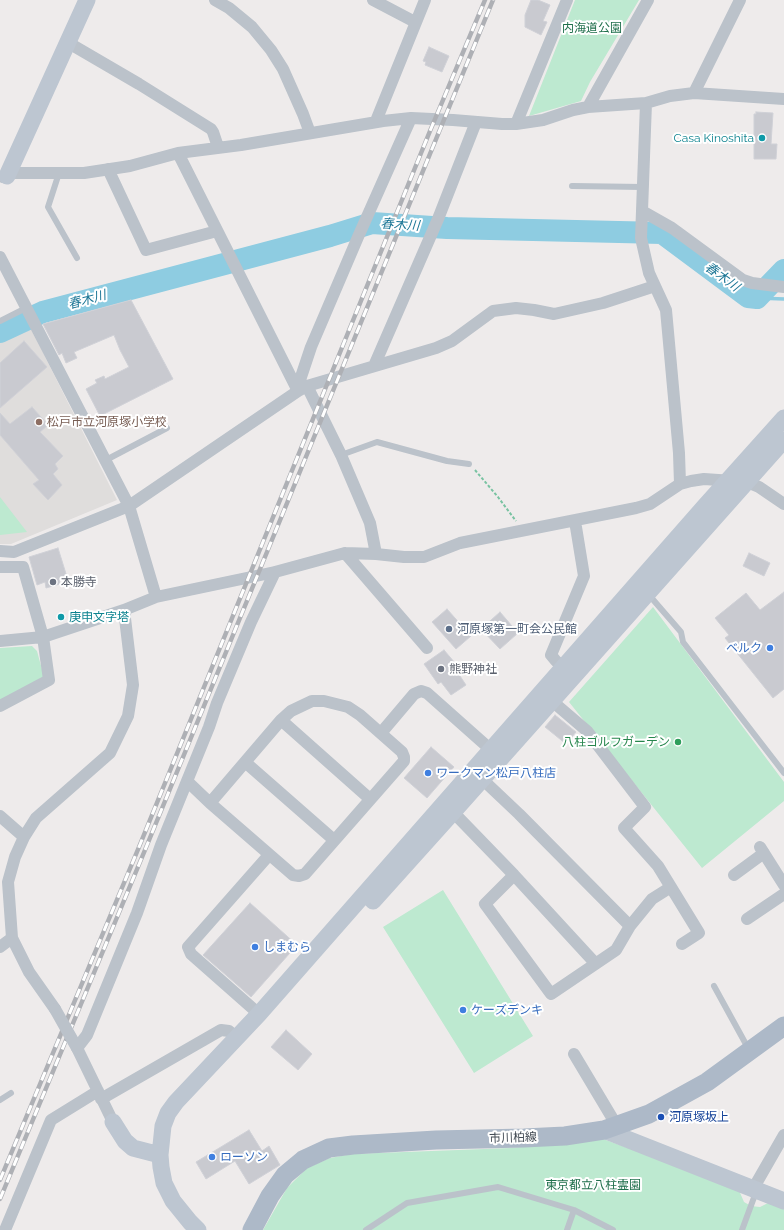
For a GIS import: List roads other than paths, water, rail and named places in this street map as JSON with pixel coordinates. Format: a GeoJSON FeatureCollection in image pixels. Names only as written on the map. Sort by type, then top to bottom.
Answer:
{"type":"FeatureCollection","features":[{"type":"Feature","properties":{"kind":"main road","name":"市川柏線"},"geometry":{"type":"LineString","coordinates":[[252,1230],[270,1196],[284,1175],[303,1160],[329,1148],[353,1145],[436,1140],[565,1136],[610,1128],[648,1114],[707,1082],[784,1026]]}},
{"type":"Feature","properties":{"kind":"street"},"geometry":{"type":"LineString","coordinates":[[3,177],[87,0]]}},
{"type":"Feature","properties":{"kind":"street"},"geometry":{"type":"LineString","coordinates":[[215,0],[229,8],[252,27],[271,50],[283,69],[304,114],[310,133]]}},
{"type":"Feature","properties":{"kind":"street"},"geometry":{"type":"LineString","coordinates":[[373,0],[415,22]]}},
{"type":"Feature","properties":{"kind":"street"},"geometry":{"type":"LineString","coordinates":[[376,122],[424,0]]}},
{"type":"Feature","properties":{"kind":"street"},"geometry":{"type":"LineString","coordinates":[[516,124],[566,0]]}},
{"type":"Feature","properties":{"kind":"street"},"geometry":{"type":"LineString","coordinates":[[588,107],[648,0]]}},
{"type":"Feature","properties":{"kind":"street"},"geometry":{"type":"LineString","coordinates":[[694,92],[740,0]]}},
{"type":"Feature","properties":{"kind":"street"},"geometry":{"type":"LineString","coordinates":[[67,42],[139,84],[211,129],[218,148]]}},
{"type":"Feature","properties":{"kind":"street"},"geometry":{"type":"LineString","coordinates":[[3,177],[13,173],[84,173],[108,170],[130,166],[178,153],[410,118],[516,124],[543,120],[573,110],[588,107],[646,103],[670,96],[694,92],[784,98]]}},
{"type":"Feature","properties":{"kind":"street"},"geometry":{"type":"LineString","coordinates":[[646,103],[641,238],[649,273],[666,310],[679,453],[680,484]]}},
{"type":"Feature","properties":{"kind":"street"},"geometry":{"type":"LineString","coordinates":[[302,389],[301,376],[311,347],[410,118]]}},
{"type":"Feature","properties":{"kind":"street"},"geometry":{"type":"LineString","coordinates":[[374,366],[438,219],[476,122]]}},
{"type":"Feature","properties":{"kind":"street"},"geometry":{"type":"LineString","coordinates":[[178,153],[240,276],[302,389],[341,455],[370,523],[376,554]]}},
{"type":"Feature","properties":{"kind":"street"},"geometry":{"type":"LineString","coordinates":[[108,170],[146,250],[217,231]]}},
{"type":"Feature","properties":{"kind":"street"},"geometry":{"type":"LineString","coordinates":[[642,211],[672,228],[743,280],[752,283],[784,287]]}},
{"type":"Feature","properties":{"kind":"street"},"geometry":{"type":"LineString","coordinates":[[0,260],[36,326],[129,506],[156,597]]}},
{"type":"Feature","properties":{"kind":"street"},"geometry":{"type":"LineString","coordinates":[[0,551],[14,552],[129,506],[302,389],[436,348],[452,341],[493,311],[516,308],[554,314],[603,303],[655,286]]}},
{"type":"Feature","properties":{"kind":"street"},"geometry":{"type":"LineString","coordinates":[[198,1230],[173,1201],[164,1183],[160,1154],[163,1126],[168,1113],[176,1102],[259,1014],[490,749],[784,418]]}},
{"type":"Feature","properties":{"kind":"street"},"geometry":{"type":"LineString","coordinates":[[160,1154],[176,1118],[185,1105],[453,812],[784,440]]}},
{"type":"Feature","properties":{"kind":"street"},"geometry":{"type":"LineString","coordinates":[[0,641],[43,637],[124,610],[156,597],[274,572],[345,553],[424,557],[460,543],[576,521],[650,504],[680,484],[704,479],[747,482],[784,504]]}},
{"type":"Feature","properties":{"kind":"street"},"geometry":{"type":"LineString","coordinates":[[563,667],[552,655],[584,576],[576,521]]}},
{"type":"Feature","properties":{"kind":"street"},"geometry":{"type":"LineString","coordinates":[[345,553],[427,648]]}},
{"type":"Feature","properties":{"kind":"street"},"geometry":{"type":"LineString","coordinates":[[0,567],[23,567],[43,637],[49,680],[0,706]]}},
{"type":"Feature","properties":{"kind":"street"},"geometry":{"type":"LineString","coordinates":[[77,1048],[87,1036],[137,912],[161,845],[220,696],[274,572]]}},
{"type":"Feature","properties":{"kind":"street"},"geometry":{"type":"LineString","coordinates":[[124,610],[133,685],[128,716],[110,753],[36,818],[24,837],[4,882],[12,938],[29,972],[55,1009],[77,1048],[113,1122],[125,1141],[134,1148],[160,1154]]}},
{"type":"Feature","properties":{"kind":"street"},"geometry":{"type":"LineString","coordinates":[[381,733],[414,694],[421,691],[427,693],[490,749]]}},
{"type":"Feature","properties":{"kind":"street"},"geometry":{"type":"LineString","coordinates":[[187,781],[210,803],[292,875],[298,876],[305,874],[404,760],[402,752],[360,715],[348,707],[324,701],[312,701],[291,711],[281,720],[210,803]]}},
{"type":"Feature","properties":{"kind":"street"},"geometry":{"type":"LineString","coordinates":[[552,701],[587,731],[645,807],[624,828],[658,866],[699,933],[682,944]]}},
{"type":"Feature","properties":{"kind":"street"},"geometry":{"type":"LineString","coordinates":[[281,720],[370,799]]}},
{"type":"Feature","properties":{"kind":"street"},"geometry":{"type":"LineString","coordinates":[[245,762],[334,840]]}},
{"type":"Feature","properties":{"kind":"street"},"geometry":{"type":"LineString","coordinates":[[482,779],[519,814],[630,926]]}},
{"type":"Feature","properties":{"kind":"street"},"geometry":{"type":"LineString","coordinates":[[453,812],[596,963]]}},
{"type":"Feature","properties":{"kind":"street"},"geometry":{"type":"LineString","coordinates":[[0,816],[24,837]]}},
{"type":"Feature","properties":{"kind":"street"},"geometry":{"type":"LineString","coordinates":[[734,875],[762,850],[784,886]]}},
{"type":"Feature","properties":{"kind":"street"},"geometry":{"type":"LineString","coordinates":[[259,1014],[191,954],[188,947],[269,855]]}},
{"type":"Feature","properties":{"kind":"street"},"geometry":{"type":"LineString","coordinates":[[514,875],[485,904],[551,994],[616,950],[630,926],[652,899],[671,887]]}},
{"type":"Feature","properties":{"kind":"street"},"geometry":{"type":"LineString","coordinates":[[747,919],[784,894]]}},
{"type":"Feature","properties":{"kind":"street"},"geometry":{"type":"LineString","coordinates":[[0,947],[12,938]]}},
{"type":"Feature","properties":{"kind":"street"},"geometry":{"type":"LineString","coordinates":[[5,1230],[51,1120],[221,1030],[229,1031],[236,1038]]}},
{"type":"Feature","properties":{"kind":"street"},"geometry":{"type":"LineString","coordinates":[[574,1054],[610,1128],[784,1201]]}},
{"type":"Feature","properties":{"kind":"street"},"geometry":{"type":"LineString","coordinates":[[755,1190],[784,1135]]}},
{"type":"Feature","properties":{"kind":"lane"},"geometry":{"type":"LineString","coordinates":[[59,173],[48,207],[77,258]]}},
{"type":"Feature","properties":{"kind":"lane"},"geometry":{"type":"LineString","coordinates":[[572,186],[643,187]]}},
{"type":"Feature","properties":{"kind":"lane"},"geometry":{"type":"LineString","coordinates":[[0,321],[27,310]]}},
{"type":"Feature","properties":{"kind":"lane"},"geometry":{"type":"LineString","coordinates":[[106,460],[167,428]]}},
{"type":"Feature","properties":{"kind":"lane"},"geometry":{"type":"LineString","coordinates":[[341,455],[377,442],[447,461],[469,464]]}},
{"type":"Feature","properties":{"kind":"lane"},"geometry":{"type":"LineString","coordinates":[[648,594],[681,632],[683,642],[784,773]]}},
{"type":"Feature","properties":{"kind":"lane"},"geometry":{"type":"LineString","coordinates":[[714,986],[750,1051]]}},
{"type":"Feature","properties":{"kind":"lane"},"geometry":{"type":"LineString","coordinates":[[0,1100],[11,1092]]}},
{"type":"Feature","properties":{"kind":"lane"},"geometry":{"type":"LineString","coordinates":[[366,1230],[407,1203],[498,1187],[574,1210],[613,1230]]}},
{"type":"Feature","properties":{"kind":"lane"},"geometry":{"type":"LineString","coordinates":[[742,1230],[755,1190]]}},
{"type":"Feature","properties":{"kind":"lane"},"geometry":{"type":"LineString","coordinates":[[567,1230],[574,1210]]}},
{"type":"Feature","properties":{"kind":"waterway","name":"春木川"},"geometry":{"type":"LineString","coordinates":[[0,332],[43,312],[330,236],[372,223],[447,228],[662,233],[748,297],[757,298],[784,270]]}},
{"type":"Feature","properties":{"kind":"waterway"},"geometry":{"type":"LineString","coordinates":[[757,298],[784,299]]}},
{"type":"Feature","properties":{"kind":"railway"},"geometry":{"type":"LineString","coordinates":[[0,1180],[139,847],[430,131],[485,0]]}},
{"type":"Feature","properties":{"kind":"railway"},"geometry":{"type":"LineString","coordinates":[[0,1199],[145,850],[493,0]]}},
{"type":"Feature","properties":{"kind":"place","name":"Casa Kinoshita"},"geometry":{"type":"Point","coordinates":[762,138]}},
{"type":"Feature","properties":{"kind":"place","name":"松戸市立河原塚小学校"},"geometry":{"type":"Point","coordinates":[39,422]}},
{"type":"Feature","properties":{"kind":"place","name":"本勝寺"},"geometry":{"type":"Point","coordinates":[53,582]}},
{"type":"Feature","properties":{"kind":"place","name":"庚申文字塔"},"geometry":{"type":"Point","coordinates":[61,617]}},
{"type":"Feature","properties":{"kind":"place","name":"河原塚第一町会公民館"},"geometry":{"type":"Point","coordinates":[449,629]}},
{"type":"Feature","properties":{"kind":"place","name":"ベルク"},"geometry":{"type":"Point","coordinates":[770,648]}},
{"type":"Feature","properties":{"kind":"place","name":"熊野神社"},"geometry":{"type":"Point","coordinates":[441,669]}},
{"type":"Feature","properties":{"kind":"place","name":"八柱ゴルフガーデン"},"geometry":{"type":"Point","coordinates":[678,742]}},
{"type":"Feature","properties":{"kind":"place","name":"ワークマン松戸八柱店"},"geometry":{"type":"Point","coordinates":[428,773]}},
{"type":"Feature","properties":{"kind":"place","name":"しまむら"},"geometry":{"type":"Point","coordinates":[255,947]}},
{"type":"Feature","properties":{"kind":"place","name":"ケーズデンキ"},"geometry":{"type":"Point","coordinates":[463,1010]}},
{"type":"Feature","properties":{"kind":"place","name":"河原塚坂上"},"geometry":{"type":"Point","coordinates":[661,1117]}},
{"type":"Feature","properties":{"kind":"place","name":"ローソン"},"geometry":{"type":"Point","coordinates":[212,1157]}},
{"type":"Feature","properties":{"kind":"park label","name":"内海道公園"},"geometry":{"type":"Point","coordinates":[592,28]}},
{"type":"Feature","properties":{"kind":"park label","name":"東京都立八柱霊園"},"geometry":{"type":"Point","coordinates":[593,1185]}}]}
